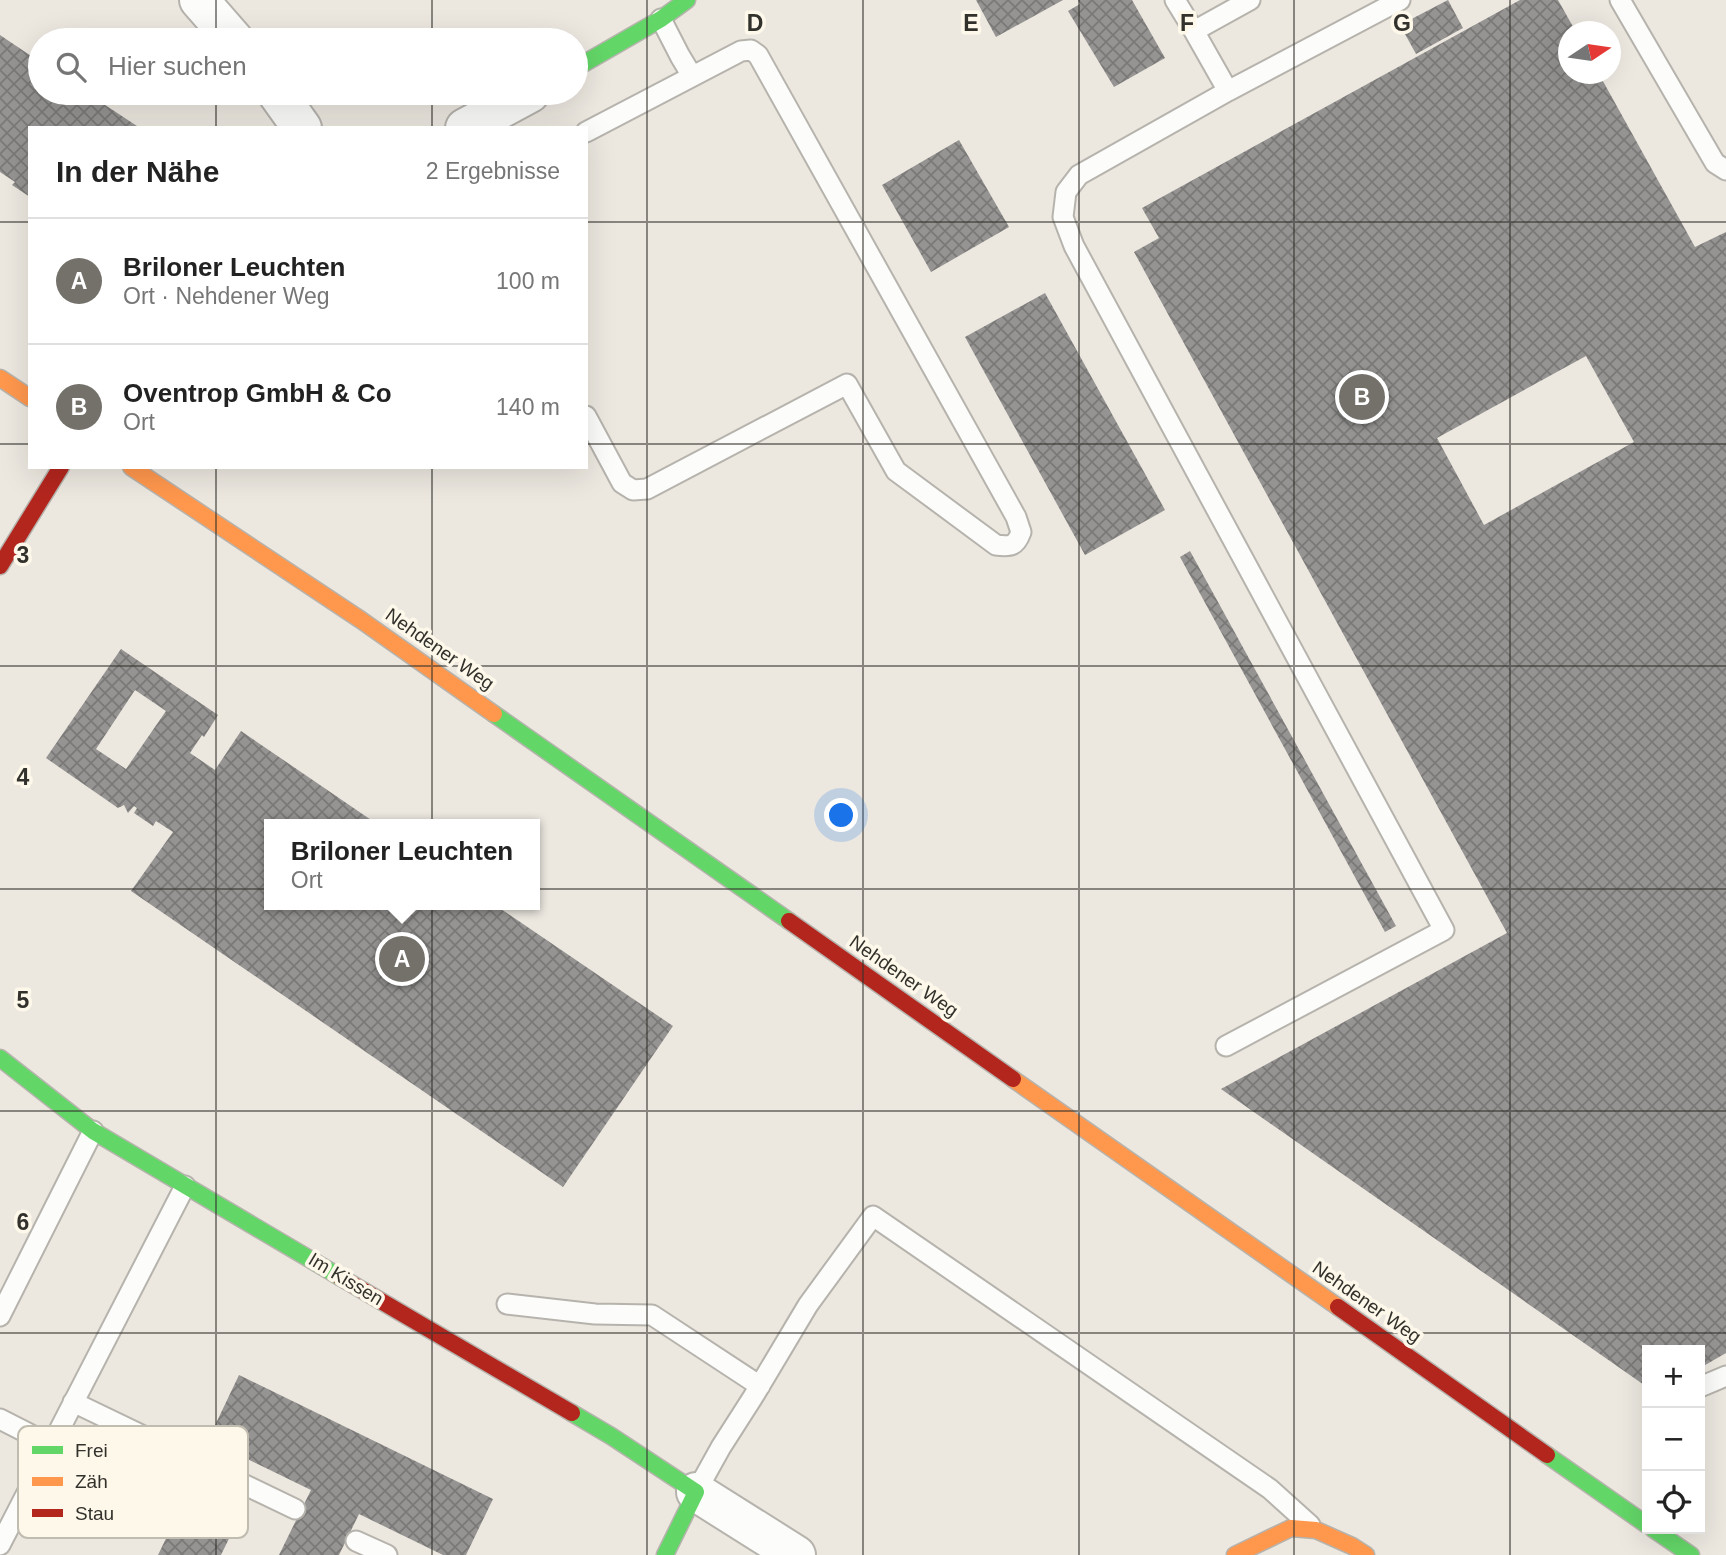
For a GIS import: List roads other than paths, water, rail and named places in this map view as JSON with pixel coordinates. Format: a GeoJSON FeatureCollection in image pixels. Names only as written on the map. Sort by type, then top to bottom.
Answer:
{"type":"FeatureCollection","features":[{"type":"Feature","properties":{"kind":"street"},"geometry":{"type":"LineString","coordinates":[[199,0],[224,28]]}},
{"type":"Feature","properties":{"kind":"street"},"geometry":{"type":"LineString","coordinates":[[588,61],[661,19],[687,0]]}},
{"type":"Feature","properties":{"kind":"street"},"geometry":{"type":"LineString","coordinates":[[286,105],[301,126]]}},
{"type":"Feature","properties":{"kind":"street"},"geometry":{"type":"LineString","coordinates":[[469,126],[508,105]]}},
{"type":"Feature","properties":{"kind":"street"},"geometry":{"type":"LineString","coordinates":[[0,378],[28,397]]}},
{"type":"Feature","properties":{"kind":"street"},"geometry":{"type":"LineString","coordinates":[[0,566],[60,469]]}},
{"type":"Feature","properties":{"kind":"street","name":"Nehdener Weg"},"geometry":{"type":"LineString","coordinates":[[134,469],[361,620],[1652,1535],[1692,1555]]}},
{"type":"Feature","properties":{"kind":"street","name":"Im Kissen"},"geometry":{"type":"LineString","coordinates":[[0,1058],[93,1131],[611,1436],[796,1555]]}},
{"type":"Feature","properties":{"kind":"street"},"geometry":{"type":"LineString","coordinates":[[664,1555],[696,1492]]}},
{"type":"Feature","properties":{"kind":"street"},"geometry":{"type":"LineString","coordinates":[[1235,1555],[1291,1528],[1316,1530],[1366,1555]]}},
{"type":"Feature","properties":{"kind":"lane"},"geometry":{"type":"LineString","coordinates":[[1175,0],[1227,91]]}},
{"type":"Feature","properties":{"kind":"lane"},"geometry":{"type":"LineString","coordinates":[[1194,31],[1250,0]]}},
{"type":"Feature","properties":{"kind":"lane"},"geometry":{"type":"LineString","coordinates":[[1226,1046],[1444,930],[1074,246],[1063,217],[1066,192],[1079,175],[1227,91],[1400,0]]}},
{"type":"Feature","properties":{"kind":"lane"},"geometry":{"type":"LineString","coordinates":[[1620,0],[1715,163],[1726,170]]}},
{"type":"Feature","properties":{"kind":"lane"},"geometry":{"type":"LineString","coordinates":[[661,19],[692,76]]}},
{"type":"Feature","properties":{"kind":"lane"},"geometry":{"type":"LineString","coordinates":[[588,131],[741,51],[751,50],[758,55],[1003,493],[1021,532],[1017,542],[1008,547],[996,545],[897,471],[847,384],[647,489],[634,490],[622,483],[588,420]]}},
{"type":"Feature","properties":{"kind":"lane"},"geometry":{"type":"LineString","coordinates":[[0,1316],[93,1131]]}},
{"type":"Feature","properties":{"kind":"lane"},"geometry":{"type":"LineString","coordinates":[[61,1426],[185,1186]]}},
{"type":"Feature","properties":{"kind":"lane"},"geometry":{"type":"LineString","coordinates":[[696,1492],[808,1305],[873,1216],[1269,1489],[1316,1530]]}},
{"type":"Feature","properties":{"kind":"lane"},"geometry":{"type":"LineString","coordinates":[[507,1304],[595,1314],[652,1315],[760,1386]]}},
{"type":"Feature","properties":{"kind":"lane"},"geometry":{"type":"LineString","coordinates":[[1705,1385],[1726,1376]]}},
{"type":"Feature","properties":{"kind":"lane"},"geometry":{"type":"LineString","coordinates":[[73,1402],[123,1426]]}},
{"type":"Feature","properties":{"kind":"lane"},"geometry":{"type":"LineString","coordinates":[[0,1419],[18,1428]]}},
{"type":"Feature","properties":{"kind":"lane"},"geometry":{"type":"LineString","coordinates":[[248,1486],[295,1509]]}},
{"type":"Feature","properties":{"kind":"lane"},"geometry":{"type":"LineString","coordinates":[[0,1545],[18,1510]]}},
{"type":"Feature","properties":{"kind":"lane"},"geometry":{"type":"LineString","coordinates":[[356,1541],[387,1555]]}},
{"type":"Feature","properties":{"kind":"place","name":"Oventrop GmbH & Co"},"geometry":{"type":"Point","coordinates":[1362,397]}},
{"type":"Feature","properties":{"kind":"place","name":"Briloner Leuchten"},"geometry":{"type":"Point","coordinates":[402,959]}}]}
